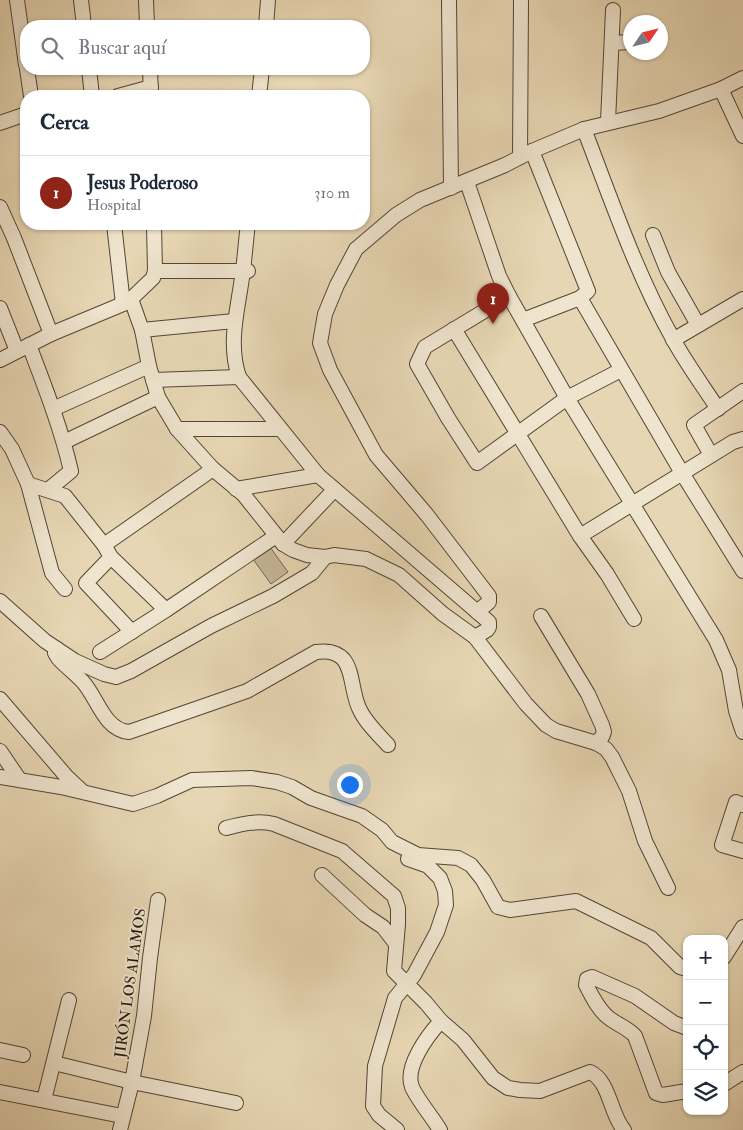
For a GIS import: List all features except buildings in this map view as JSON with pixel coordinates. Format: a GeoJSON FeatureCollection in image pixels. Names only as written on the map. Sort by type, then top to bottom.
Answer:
{"type":"FeatureCollection","features":[{"type":"Feature","properties":{"kind":"street"},"geometry":{"type":"LineString","coordinates":[[17,0],[20,22]]}},
{"type":"Feature","properties":{"kind":"street"},"geometry":{"type":"LineString","coordinates":[[81,0],[83,20]]}},
{"type":"Feature","properties":{"kind":"street"},"geometry":{"type":"LineString","coordinates":[[146,0],[147,20]]}},
{"type":"Feature","properties":{"kind":"street"},"geometry":{"type":"LineString","coordinates":[[266,20],[268,0]]}},
{"type":"Feature","properties":{"kind":"street"},"geometry":{"type":"LineString","coordinates":[[450,0],[451,188]]}},
{"type":"Feature","properties":{"kind":"street"},"geometry":{"type":"LineString","coordinates":[[521,0],[526,154],[588,291],[580,298],[524,320]]}},
{"type":"Feature","properties":{"kind":"street"},"geometry":{"type":"LineString","coordinates":[[608,122],[613,10]]}},
{"type":"Feature","properties":{"kind":"street"},"geometry":{"type":"LineString","coordinates":[[612,43],[623,42]]}},
{"type":"Feature","properties":{"kind":"street"},"geometry":{"type":"LineString","coordinates":[[28,75],[30,90]]}},
{"type":"Feature","properties":{"kind":"street"},"geometry":{"type":"LineString","coordinates":[[90,75],[91,90]]}},
{"type":"Feature","properties":{"kind":"street"},"geometry":{"type":"LineString","coordinates":[[150,75],[151,90]]}},
{"type":"Feature","properties":{"kind":"street"},"geometry":{"type":"LineString","coordinates":[[260,90],[261,75]]}},
{"type":"Feature","properties":{"kind":"street"},"geometry":{"type":"LineString","coordinates":[[477,612],[489,602],[489,596],[427,515],[376,455],[330,370],[320,343],[326,314],[337,285],[356,248],[396,216],[420,200],[467,182],[584,129],[659,111],[721,89],[743,78]]}},
{"type":"Feature","properties":{"kind":"street"},"geometry":{"type":"LineString","coordinates":[[721,89],[743,136]]}},
{"type":"Feature","properties":{"kind":"street"},"geometry":{"type":"LineString","coordinates":[[0,123],[20,116]]}},
{"type":"Feature","properties":{"kind":"street"},"geometry":{"type":"LineString","coordinates":[[584,129],[628,242],[673,340],[718,410]]}},
{"type":"Feature","properties":{"kind":"street"},"geometry":{"type":"LineString","coordinates":[[467,182],[499,276],[509,296],[567,398],[716,640],[729,670],[736,711],[742,732]]}},
{"type":"Feature","properties":{"kind":"street"},"geometry":{"type":"LineString","coordinates":[[0,207],[51,334]]}},
{"type":"Feature","properties":{"kind":"street"},"geometry":{"type":"LineString","coordinates":[[115,230],[127,301],[142,330],[148,366],[158,397],[177,429],[213,469],[243,494],[280,540],[293,550],[307,555],[325,557],[334,555],[355,556],[381,564],[399,575],[443,614],[475,637],[526,704],[546,726],[556,731],[596,743],[606,749],[629,791],[645,841],[668,888]]}},
{"type":"Feature","properties":{"kind":"street"},"geometry":{"type":"LineString","coordinates":[[0,360],[51,334],[127,301],[153,278],[155,271],[154,230]]}},
{"type":"Feature","properties":{"kind":"street"},"geometry":{"type":"LineString","coordinates":[[248,230],[246,271],[234,321],[233,343],[239,377],[318,475],[488,622],[489,627],[487,630],[475,637]]}},
{"type":"Feature","properties":{"kind":"street"},"geometry":{"type":"LineString","coordinates":[[653,234],[668,272],[698,325]]}},
{"type":"Feature","properties":{"kind":"street"},"geometry":{"type":"LineString","coordinates":[[155,271],[246,271]]}},
{"type":"Feature","properties":{"kind":"street"},"geometry":{"type":"LineString","coordinates":[[509,296],[425,347],[417,364],[477,463],[567,398],[621,370]]}},
{"type":"Feature","properties":{"kind":"street"},"geometry":{"type":"LineString","coordinates":[[580,298],[682,474],[743,570]]}},
{"type":"Feature","properties":{"kind":"street"},"geometry":{"type":"LineString","coordinates":[[673,340],[743,300]]}},
{"type":"Feature","properties":{"kind":"street"},"geometry":{"type":"LineString","coordinates":[[0,308],[23,348],[53,409],[64,442],[71,471],[48,490]]}},
{"type":"Feature","properties":{"kind":"street"},"geometry":{"type":"LineString","coordinates":[[142,330],[234,321]]}},
{"type":"Feature","properties":{"kind":"street"},"geometry":{"type":"LineString","coordinates":[[454,329],[580,536],[607,574],[634,619]]}},
{"type":"Feature","properties":{"kind":"street"},"geometry":{"type":"LineString","coordinates":[[53,409],[148,366]]}},
{"type":"Feature","properties":{"kind":"street"},"geometry":{"type":"LineString","coordinates":[[153,380],[239,377]]}},
{"type":"Feature","properties":{"kind":"street"},"geometry":{"type":"LineString","coordinates":[[711,455],[694,425],[743,391]]}},
{"type":"Feature","properties":{"kind":"street"},"geometry":{"type":"LineString","coordinates":[[64,442],[158,397]]}},
{"type":"Feature","properties":{"kind":"street"},"geometry":{"type":"LineString","coordinates":[[177,429],[280,429]]}},
{"type":"Feature","properties":{"kind":"street"},"geometry":{"type":"LineString","coordinates":[[0,432],[12,449],[28,484],[52,573],[65,589]]}},
{"type":"Feature","properties":{"kind":"street"},"geometry":{"type":"LineString","coordinates":[[580,536],[711,455],[733,442],[743,439]]}},
{"type":"Feature","properties":{"kind":"street"},"geometry":{"type":"LineString","coordinates":[[132,632],[86,583],[108,551],[213,469]]}},
{"type":"Feature","properties":{"kind":"street"},"geometry":{"type":"LineString","coordinates":[[236,489],[318,475]]}},
{"type":"Feature","properties":{"kind":"street"},"geometry":{"type":"LineString","coordinates":[[28,484],[65,496],[108,551],[166,610]]}},
{"type":"Feature","properties":{"kind":"street"},"geometry":{"type":"LineString","coordinates":[[100,652],[280,540],[334,490]]}},
{"type":"Feature","properties":{"kind":"street"},"geometry":{"type":"LineString","coordinates":[[0,601],[44,640],[75,661],[104,674],[116,677],[131,671],[211,626],[273,596],[312,573],[325,557]]}},
{"type":"Feature","properties":{"kind":"street"},"geometry":{"type":"LineString","coordinates":[[541,616],[588,694],[602,725],[604,732],[602,738],[596,743]]}},
{"type":"Feature","properties":{"kind":"street"},"geometry":{"type":"LineString","coordinates":[[57,649],[55,653],[58,658],[85,683],[105,717],[123,732],[129,732],[247,691],[316,652],[326,650],[337,654],[346,661],[350,671],[355,700],[360,710],[388,745]]}},
{"type":"Feature","properties":{"kind":"street"},"geometry":{"type":"LineString","coordinates":[[0,699],[66,776],[84,793]]}},
{"type":"Feature","properties":{"kind":"street"},"geometry":{"type":"LineString","coordinates":[[0,751],[19,779]]}},
{"type":"Feature","properties":{"kind":"street"},"geometry":{"type":"LineString","coordinates":[[0,777],[19,779],[133,804],[157,796],[192,780],[251,778],[278,782],[292,787],[311,798],[362,816],[382,830],[407,858],[428,866],[440,878],[446,891],[446,905],[437,932],[414,975],[395,998],[375,1066],[373,1106],[379,1115],[397,1130]]}},
{"type":"Feature","properties":{"kind":"street"},"geometry":{"type":"LineString","coordinates":[[743,805],[736,802],[722,845],[743,851]]}},
{"type":"Feature","properties":{"kind":"street"},"geometry":{"type":"LineString","coordinates":[[226,828],[248,822],[265,822],[342,851],[394,896],[398,908],[394,971],[426,1002],[441,1021],[463,1040],[493,1078],[508,1088],[540,1091],[590,1072],[596,1075],[604,1087],[619,1125],[624,1130]]}},
{"type":"Feature","properties":{"kind":"street"},"geometry":{"type":"LineString","coordinates":[[392,842],[418,855],[458,858],[471,865],[498,907],[510,910],[576,901],[651,938],[683,968]]}},
{"type":"Feature","properties":{"kind":"street"},"geometry":{"type":"LineString","coordinates":[[322,875],[365,915],[383,927],[396,944]]}},
{"type":"Feature","properties":{"kind":"street","name":"JIRÓN LOS ALAMOS"},"geometry":{"type":"LineString","coordinates":[[120,1130],[132,1082],[144,1016],[158,900]]}},
{"type":"Feature","properties":{"kind":"street"},"geometry":{"type":"LineString","coordinates":[[728,951],[743,927]]}},
{"type":"Feature","properties":{"kind":"street"},"geometry":{"type":"LineString","coordinates":[[683,1026],[674,1023],[635,996],[592,976],[587,979],[586,985],[602,1012],[608,1018],[630,1030],[633,1034],[656,1093],[663,1095],[683,1092]]}},
{"type":"Feature","properties":{"kind":"street"},"geometry":{"type":"LineString","coordinates":[[44,1100],[69,1000]]}},
{"type":"Feature","properties":{"kind":"street"},"geometry":{"type":"LineString","coordinates":[[440,1130],[412,1088],[410,1077],[412,1068],[428,1036],[441,1021]]}},
{"type":"Feature","properties":{"kind":"street"},"geometry":{"type":"LineString","coordinates":[[0,1050],[23,1055]]}},
{"type":"Feature","properties":{"kind":"street"},"geometry":{"type":"LineString","coordinates":[[54,1063],[132,1082],[236,1102]]}},
{"type":"Feature","properties":{"kind":"street"},"geometry":{"type":"LineString","coordinates":[[728,1081],[743,1072]]}},
{"type":"Feature","properties":{"kind":"street"},"geometry":{"type":"LineString","coordinates":[[0,1092],[122,1116]]}},
{"type":"Feature","properties":{"kind":"shaded area"},"geometry":{"type":"Polygon","coordinates":[[[270,547],[288,572],[271,584],[253,559],[270,547]]]}},
{"type":"Feature","properties":{"kind":"place","name":"Jesus Poderoso"},"geometry":{"type":"Point","coordinates":[493,324]}}]}
